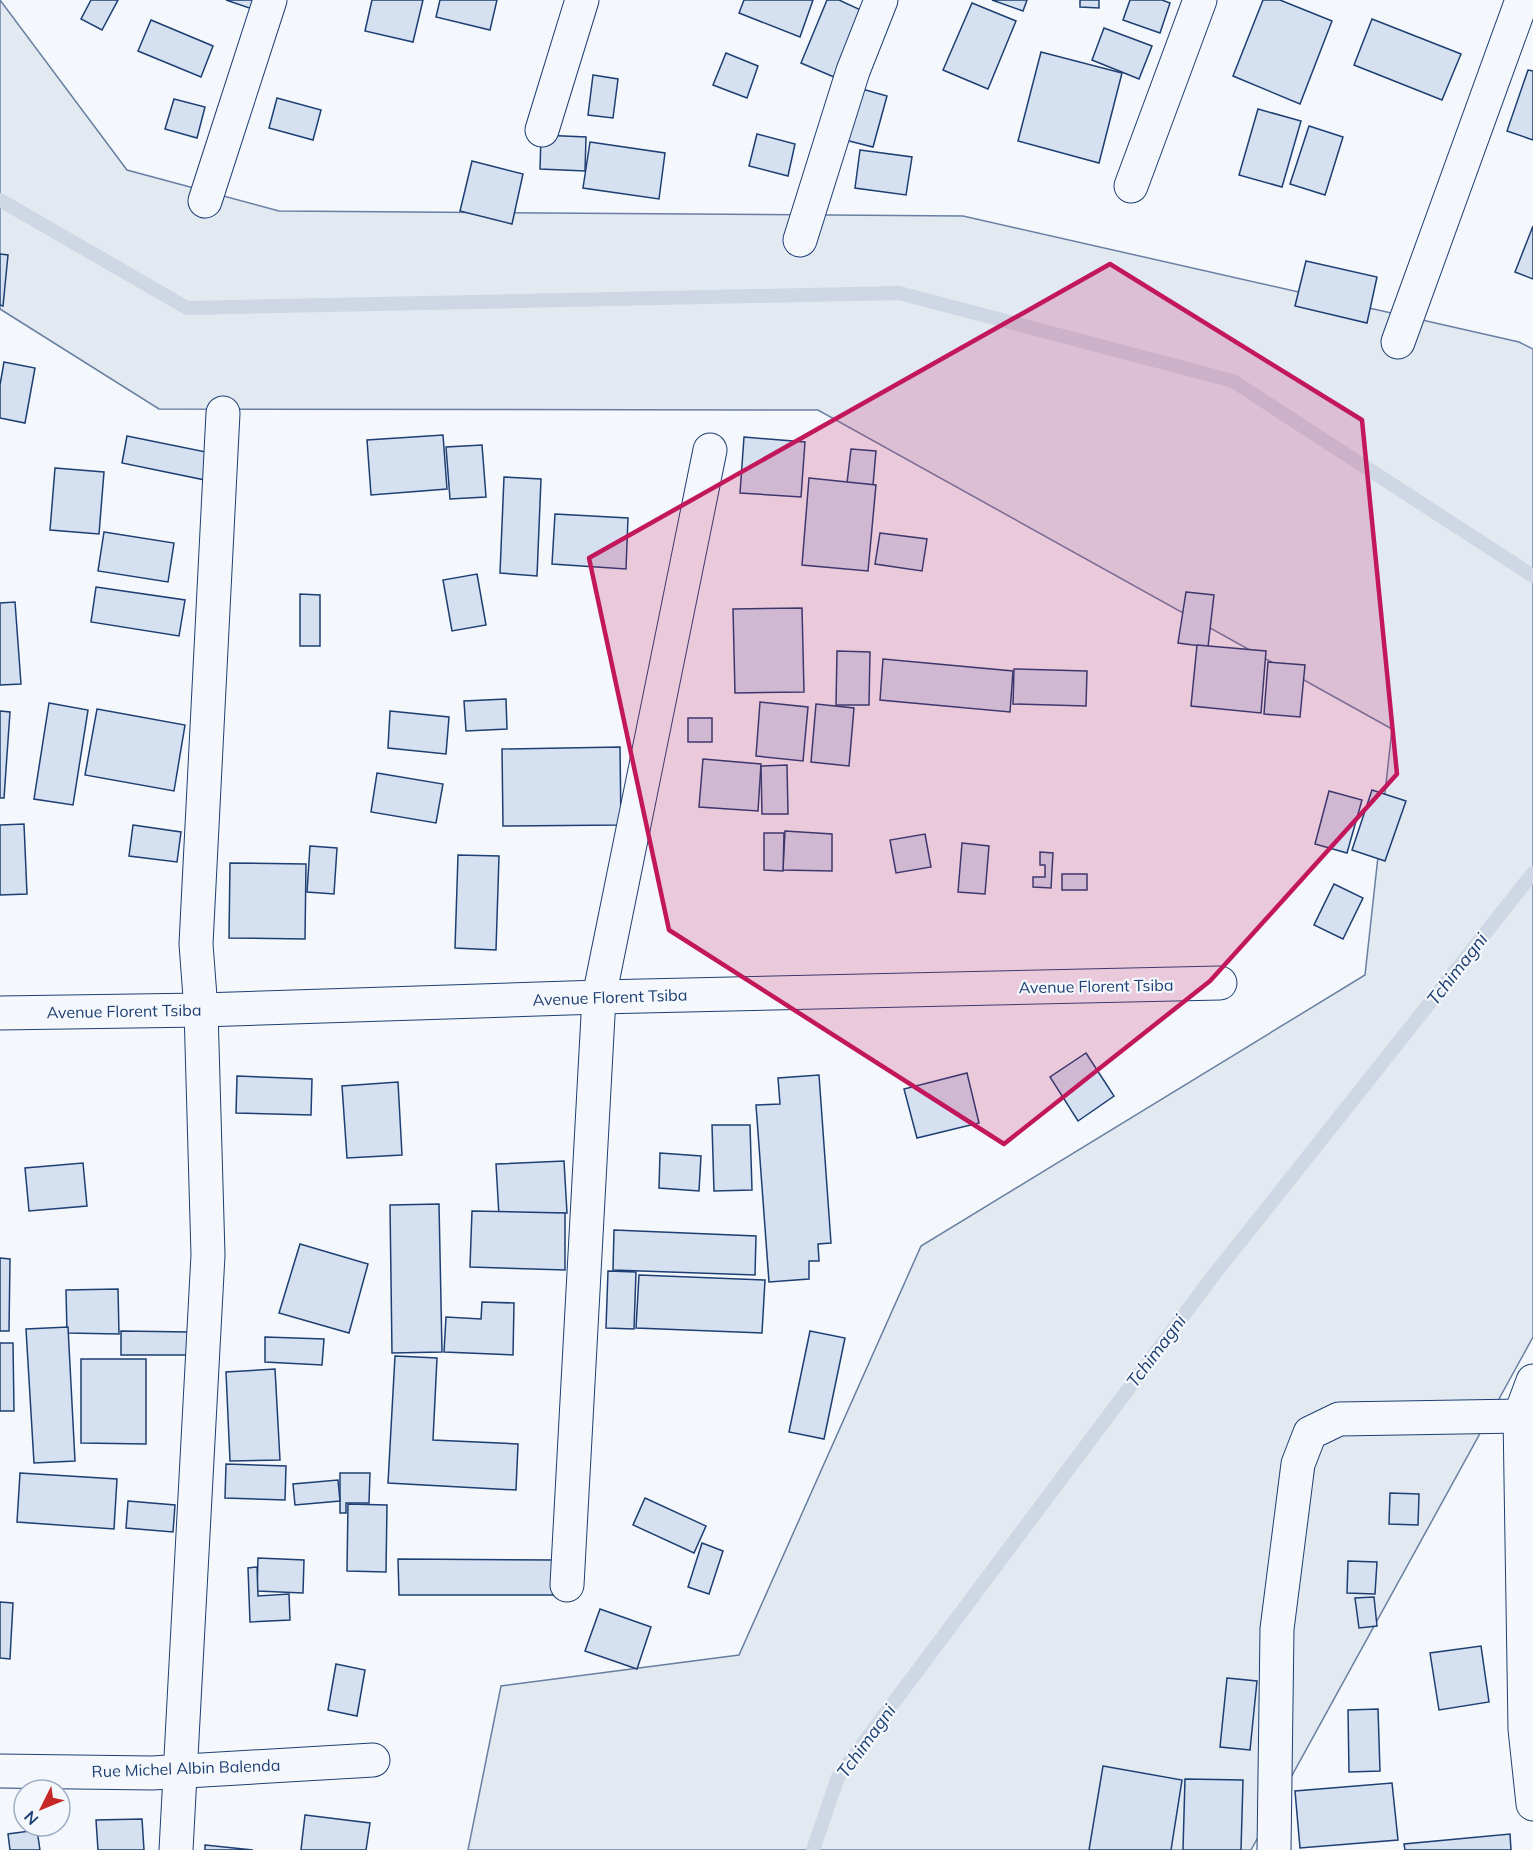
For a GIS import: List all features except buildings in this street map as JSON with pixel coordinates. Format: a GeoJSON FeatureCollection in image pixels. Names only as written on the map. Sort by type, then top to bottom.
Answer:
{"type":"FeatureCollection","features":[{"type":"Feature","properties":{"kind":"street"},"geometry":{"type":"LineString","coordinates":[[205,201],[270,0]]}},
{"type":"Feature","properties":{"kind":"street"},"geometry":{"type":"LineString","coordinates":[[542,130],[582,0]]}},
{"type":"Feature","properties":{"kind":"street"},"geometry":{"type":"LineString","coordinates":[[800,240],[853,71],[881,0]]}},
{"type":"Feature","properties":{"kind":"street"},"geometry":{"type":"LineString","coordinates":[[1131,186],[1200,0]]}},
{"type":"Feature","properties":{"kind":"street"},"geometry":{"type":"LineString","coordinates":[[1398,342],[1522,0]]}},
{"type":"Feature","properties":{"kind":"street"},"geometry":{"type":"LineString","coordinates":[[176,1850],[208,1255],[201,1010],[196,944],[223,413]]}},
{"type":"Feature","properties":{"kind":"street"},"geometry":{"type":"LineString","coordinates":[[567,1585],[598,997],[710,450]]}},
{"type":"Feature","properties":{"kind":"street","name":"Avenue Florent Tsiba"},"geometry":{"type":"LineString","coordinates":[[0,1013],[201,1010],[598,997],[1220,983]]}},
{"type":"Feature","properties":{"kind":"street"},"geometry":{"type":"LineString","coordinates":[[1533,1381],[1520,1416],[1525,1729],[1533,1804]]}},
{"type":"Feature","properties":{"kind":"street"},"geometry":{"type":"LineString","coordinates":[[1274,1850],[1277,1629],[1298,1464],[1310,1433],[1339,1419],[1520,1416]]}},
{"type":"Feature","properties":{"kind":"street","name":"Rue Michel Albin Balenda"},"geometry":{"type":"LineString","coordinates":[[0,1771],[152,1773],[373,1760]]}},
{"type":"Feature","properties":{"kind":"highlighted area"},"geometry":{"type":"Polygon","coordinates":[[[1110,264],[1362,420],[1397,774],[1210,981],[1004,1144],[669,930],[589,558],[1110,264]]]}},
{"type":"Feature","properties":{"kind":"shaded area"},"geometry":{"type":"Polygon","coordinates":[[[0,0],[127,170],[279,211],[963,216],[1519,342],[1533,349],[1533,1337],[1251,1850],[468,1850],[501,1686],[739,1655],[921,1246],[1365,975],[1392,729],[818,410],[159,409],[0,309],[0,0]]]}},
{"type":"Feature","properties":{"kind":"waterway"},"geometry":{"type":"LineString","coordinates":[[0,200],[187,308],[899,293],[1233,381],[1533,576]]}},
{"type":"Feature","properties":{"kind":"waterway","name":"Tchimagni"},"geometry":{"type":"LineString","coordinates":[[813,1850],[838,1777],[1213,1276],[1533,873]]}}]}
